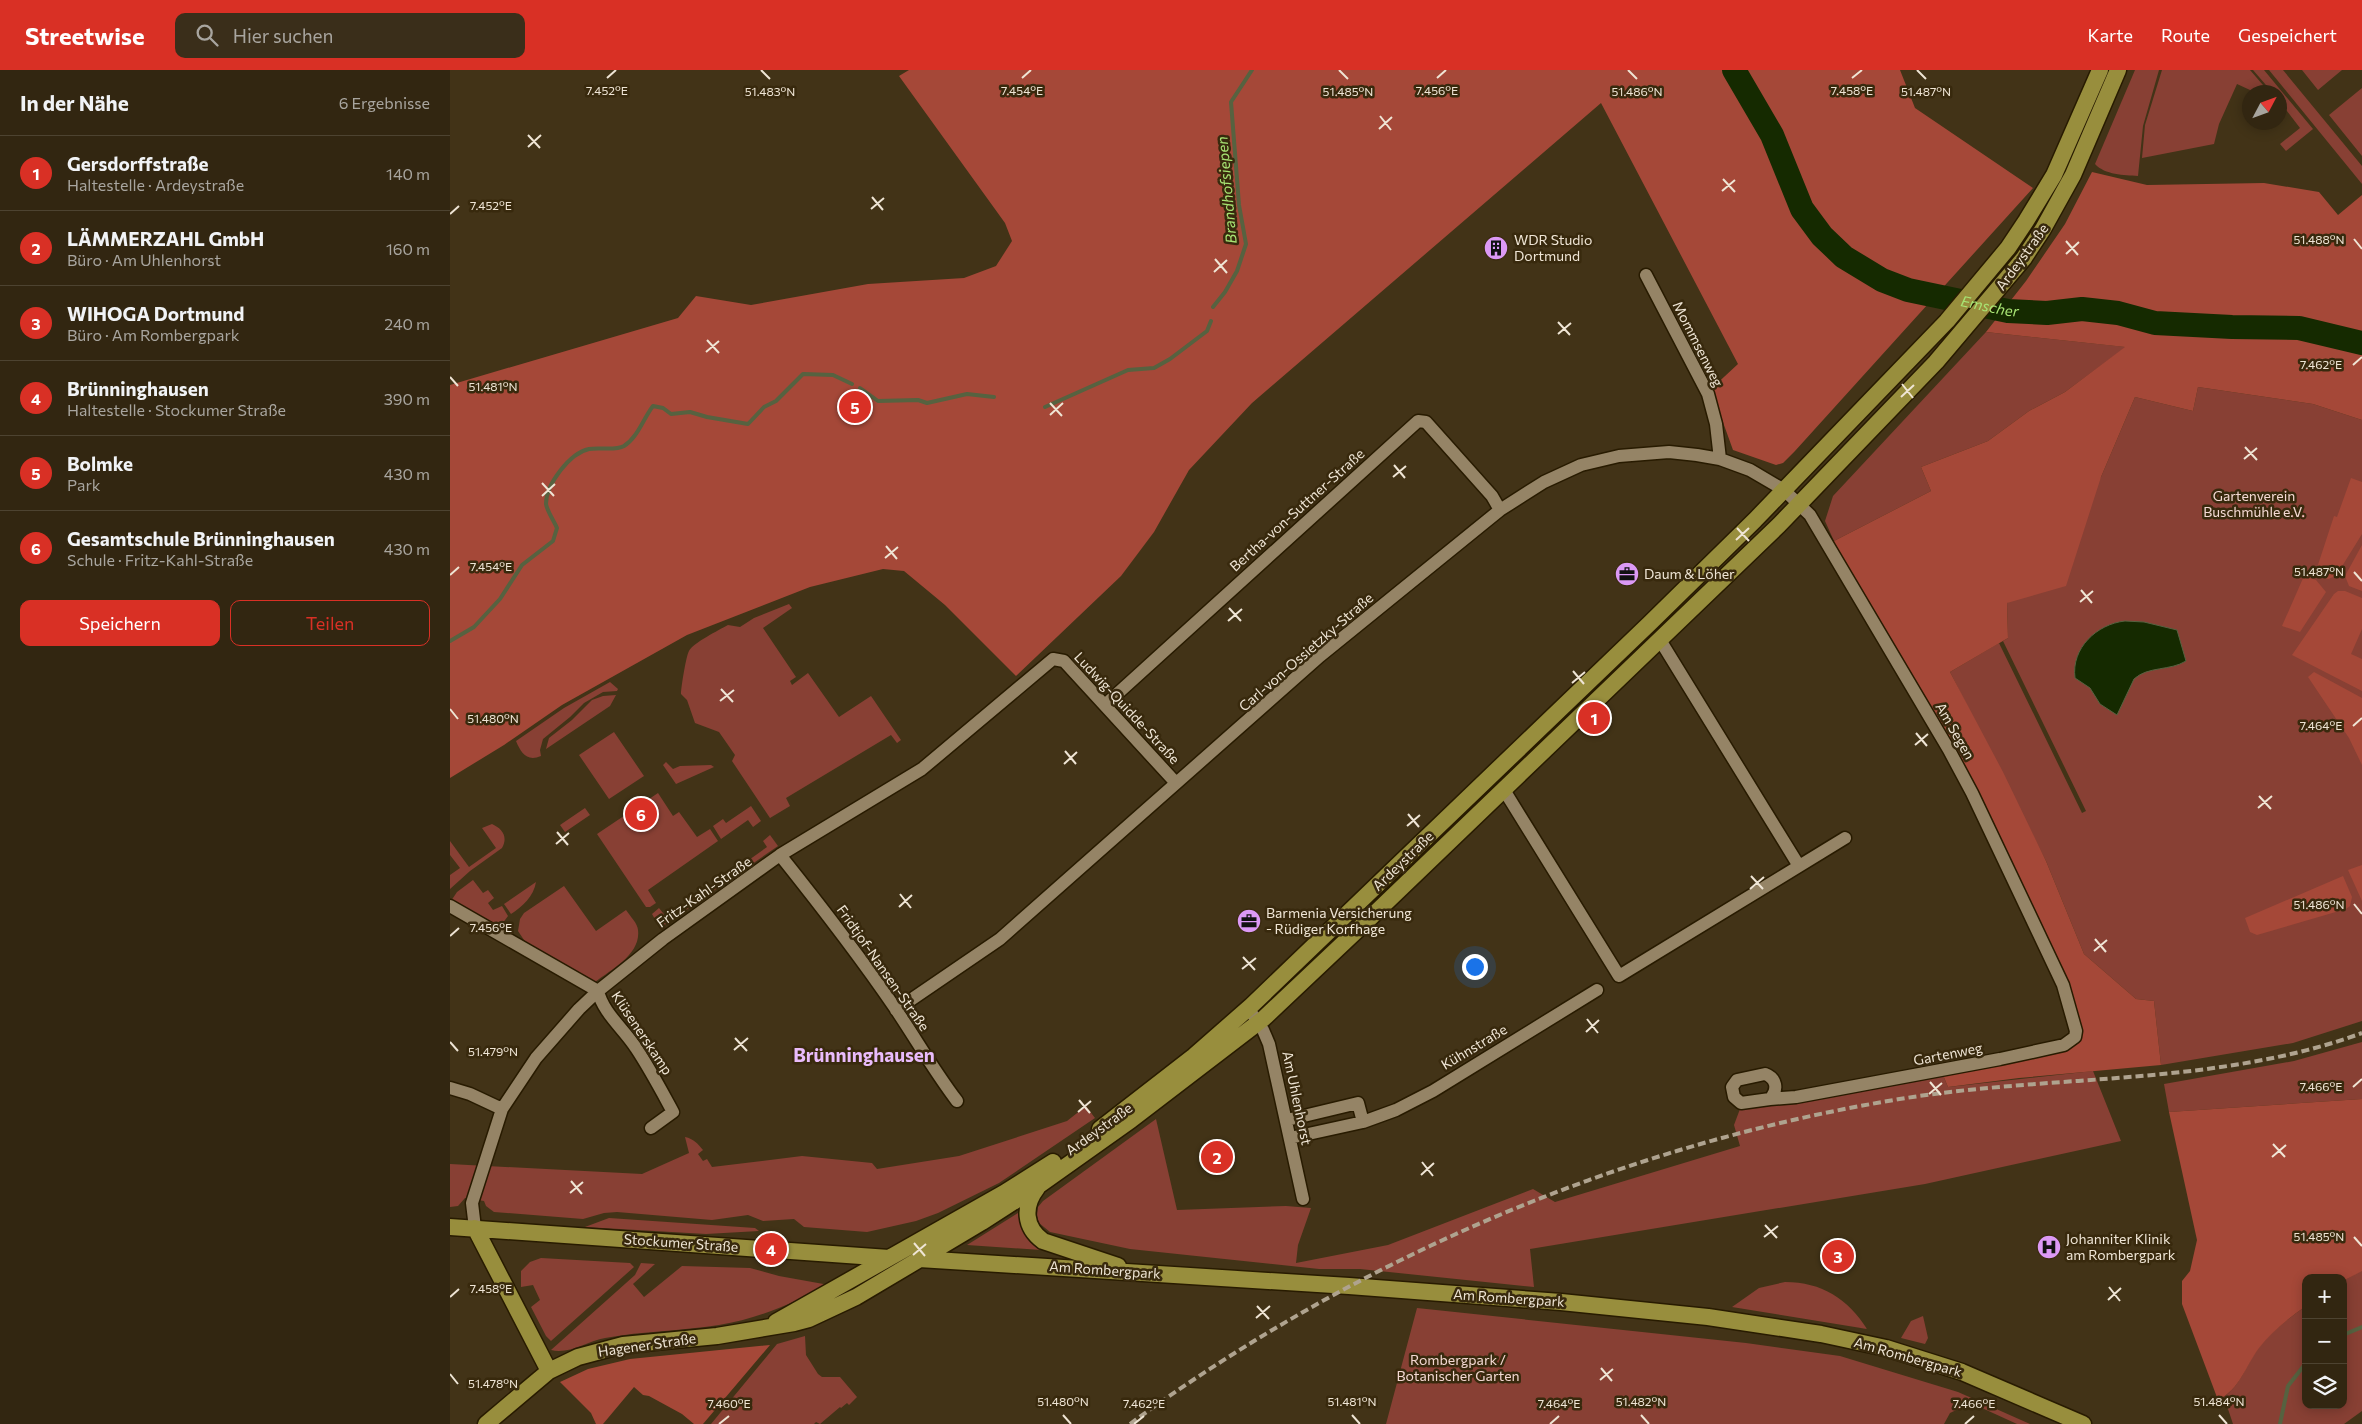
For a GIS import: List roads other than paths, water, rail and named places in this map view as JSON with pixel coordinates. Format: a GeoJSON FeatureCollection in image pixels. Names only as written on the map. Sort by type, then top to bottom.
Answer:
{"type":"FeatureCollection","features":[{"type":"Feature","properties":{"kind":"main road","name":"Ardeystraße"},"geometry":{"type":"LineString","coordinates":[[888,1257],[1004,1193],[1046,1167],[1124,1111],[1248,1010],[1629,644],[1784,490],[1948,321],[1980,283],[2022,228],[2054,175],[2100,70]]}},
{"type":"Feature","properties":{"kind":"main road","name":"Ardeystraße"},"geometry":{"type":"LineString","coordinates":[[917,1259],[982,1222],[1038,1186],[1137,1116],[1258,1022],[1504,790],[1800,504],[1970,324],[2024,258],[2058,204],[2091,136],[2118,70]]}},
{"type":"Feature","properties":{"kind":"main road","name":"Ardeystraße"},"geometry":{"type":"LineString","coordinates":[[1038,1186],[1032,1195],[1027,1209],[1029,1227],[1036,1235],[1053,1244],[1137,1272]]}},
{"type":"Feature","properties":{"kind":"main road","name":"Stockumer Straße"},"geometry":{"type":"LineString","coordinates":[[450,1227],[917,1259]]}},
{"type":"Feature","properties":{"kind":"main road"},"geometry":{"type":"LineString","coordinates":[[476,1228],[549,1371]]}},
{"type":"Feature","properties":{"kind":"main road","name":"Hagener Straße"},"geometry":{"type":"LineString","coordinates":[[770,1326],[888,1257]]}},
{"type":"Feature","properties":{"kind":"main road","name":"Hagener Straße"},"geometry":{"type":"LineString","coordinates":[[486,1424],[549,1371],[578,1357],[614,1347],[716,1336],[809,1319],[849,1300],[917,1259]]}},
{"type":"Feature","properties":{"kind":"main road","name":"Am Rombergpark"},"geometry":{"type":"LineString","coordinates":[[917,1259],[1137,1272],[1561,1302],[1708,1317],[1821,1334],[1886,1348],[1962,1372],[2084,1424]]}},
{"type":"Feature","properties":{"kind":"street","name":"Mommsenweg"},"geometry":{"type":"LineString","coordinates":[[1646,275],[1708,394],[1716,424],[1720,459]]}},
{"type":"Feature","properties":{"kind":"street","name":"Bertha-von-Suttner-Straße"},"geometry":{"type":"LineString","coordinates":[[1106,704],[1418,421],[1426,422],[1492,496],[1500,510]]}},
{"type":"Feature","properties":{"kind":"street","name":"Carl-von-Ossietzky-Straße"},"geometry":{"type":"LineString","coordinates":[[896,1010],[1000,939],[1320,656],[1500,510],[1544,482],[1582,465],[1619,456],[1669,452],[1720,459],[1750,470],[1784,490]]}},
{"type":"Feature","properties":{"kind":"street"},"geometry":{"type":"LineString","coordinates":[[1784,490],[1800,504]]}},
{"type":"Feature","properties":{"kind":"street","name":"Am Segen"},"geometry":{"type":"LineString","coordinates":[[1800,504],[1822,533],[1949,750],[1999,848],[2063,986]]}},
{"type":"Feature","properties":{"kind":"street"},"geometry":{"type":"LineString","coordinates":[[1660,640],[1800,866]]}},
{"type":"Feature","properties":{"kind":"street","name":"Ludwig-Quidde-Straße"},"geometry":{"type":"LineString","coordinates":[[1053,659],[1064,661],[1106,704],[1176,783]]}},
{"type":"Feature","properties":{"kind":"street","name":"Fritz-Kahl-Straße"},"geometry":{"type":"LineString","coordinates":[[476,1228],[472,1203],[502,1109],[556,1032],[598,991],[663,939],[780,855],[922,769],[1053,659]]}},
{"type":"Feature","properties":{"kind":"street"},"geometry":{"type":"LineString","coordinates":[[1504,790],[1619,976],[1845,838]]}},
{"type":"Feature","properties":{"kind":"street","name":"Fridtjof-Nansen-Straße"},"geometry":{"type":"LineString","coordinates":[[780,855],[851,945],[896,1010],[939,1078],[957,1101]]}},
{"type":"Feature","properties":{"kind":"street","name":"Klüsenerskamp"},"geometry":{"type":"LineString","coordinates":[[450,906],[598,991],[601,1004],[635,1046],[673,1112],[651,1128]]}},
{"type":"Feature","properties":{"kind":"street","name":"Gartenweg"},"geometry":{"type":"LineString","coordinates":[[1770,1098],[1796,1097],[1913,1076],[2064,1045],[2075,1037],[2076,1031],[2063,986]]}},
{"type":"Feature","properties":{"kind":"street","name":"Kühnstraße"},"geometry":{"type":"LineString","coordinates":[[1290,1138],[1364,1122],[1396,1110],[1597,990]]}},
{"type":"Feature","properties":{"kind":"street","name":"Am Uhlenhorst"},"geometry":{"type":"LineString","coordinates":[[1248,1010],[1258,1022],[1269,1044],[1303,1199]]}},
{"type":"Feature","properties":{"kind":"street"},"geometry":{"type":"LineString","coordinates":[[450,1088],[470,1094],[502,1109]]}},
{"type":"Feature","properties":{"kind":"street"},"geometry":{"type":"LineString","coordinates":[[1287,1120],[1358,1103],[1364,1122]]}},
{"type":"Feature","properties":{"kind":"waterway","name":"Brandhofsiepen"},"geometry":{"type":"LineString","coordinates":[[1213,307],[1225,292],[1237,271],[1246,244],[1239,205],[1231,102],[1252,70]]}},
{"type":"Feature","properties":{"kind":"waterway","name":"Emscher"},"geometry":{"type":"LineString","coordinates":[[1734,70],[1772,135],[1802,209],[1822,236],[1844,257],[1882,280],[1908,290],[2008,311],[2047,313],[2082,309],[2118,313],[2155,323],[2299,328],[2362,343]]}},
{"type":"Feature","properties":{"kind":"waterway","name":"Brandhofsiepen"},"geometry":{"type":"LineString","coordinates":[[1045,407],[1128,370],[1154,368],[1170,359],[1207,331],[1211,321]]}},
{"type":"Feature","properties":{"kind":"waterway","name":"Brandhofsiepen"},"geometry":{"type":"LineString","coordinates":[[450,641],[474,627],[500,599],[522,565],[553,541],[557,528],[546,504],[547,496],[560,470],[574,456],[589,449],[624,446],[637,433],[653,406],[663,408],[671,414],[690,412],[748,424],[764,407],[776,401],[803,374],[833,375],[852,384]]}},
{"type":"Feature","properties":{"kind":"waterway","name":"Brandhofsiepen"},"geometry":{"type":"LineString","coordinates":[[860,388],[878,401],[918,400],[927,403],[967,394],[994,397]]}},
{"type":"Feature","properties":{"kind":"waterway"},"geometry":{"type":"LineString","coordinates":[[2347,1333],[2362,1327]]}},
{"type":"Feature","properties":{"kind":"waterway"},"geometry":{"type":"LineString","coordinates":[[2280,1424],[2288,1386],[2305,1364]]}},
{"type":"Feature","properties":{"kind":"railway"},"geometry":{"type":"LineString","coordinates":[[1130,1424],[1218,1364],[1308,1309],[1402,1259],[1499,1215],[1598,1177],[1699,1144],[1802,1118],[1906,1098],[1963,1090],[2194,1071],[2251,1062],[2307,1050],[2362,1033]]}},
{"type":"Feature","properties":{"kind":"place","name":"WDR Studio Dortmund"},"geometry":{"type":"Point","coordinates":[1496,248]}},
{"type":"Feature","properties":{"kind":"place","name":"Bolmke"},"geometry":{"type":"Point","coordinates":[855,407]}},
{"type":"Feature","properties":{"kind":"place","name":"Daum & Löher"},"geometry":{"type":"Point","coordinates":[1627,574]}},
{"type":"Feature","properties":{"kind":"place","name":"Gersdorffstraße"},"geometry":{"type":"Point","coordinates":[1594,718]}},
{"type":"Feature","properties":{"kind":"place","name":"Gesamtschule Brünninghausen"},"geometry":{"type":"Point","coordinates":[641,814]}},
{"type":"Feature","properties":{"kind":"place","name":"Barmenia Versicherung - Rüdiger Korfhage"},"geometry":{"type":"Point","coordinates":[1249,921]}},
{"type":"Feature","properties":{"kind":"place","name":"LÄMMERZAHL GmbH"},"geometry":{"type":"Point","coordinates":[1217,1157]}},
{"type":"Feature","properties":{"kind":"place","name":"Johanniter Klinik am Rombergpark"},"geometry":{"type":"Point","coordinates":[2049,1247]}},
{"type":"Feature","properties":{"kind":"place","name":"Brünninghausen"},"geometry":{"type":"Point","coordinates":[771,1249]}},
{"type":"Feature","properties":{"kind":"place","name":"WIHOGA Dortmund"},"geometry":{"type":"Point","coordinates":[1838,1256]}},
{"type":"Feature","properties":{"kind":"district","name":"Brünninghausen"},"geometry":{"type":"Point","coordinates":[864,1055]}},
{"type":"Feature","properties":{"kind":"park label","name":"Gartenverein Buschmühle e.V."},"geometry":{"type":"Point","coordinates":[2254,504]}},
{"type":"Feature","properties":{"kind":"park label","name":"Rombergpark / Botanischer Garten"},"geometry":{"type":"Point","coordinates":[1458,1368]}}]}
